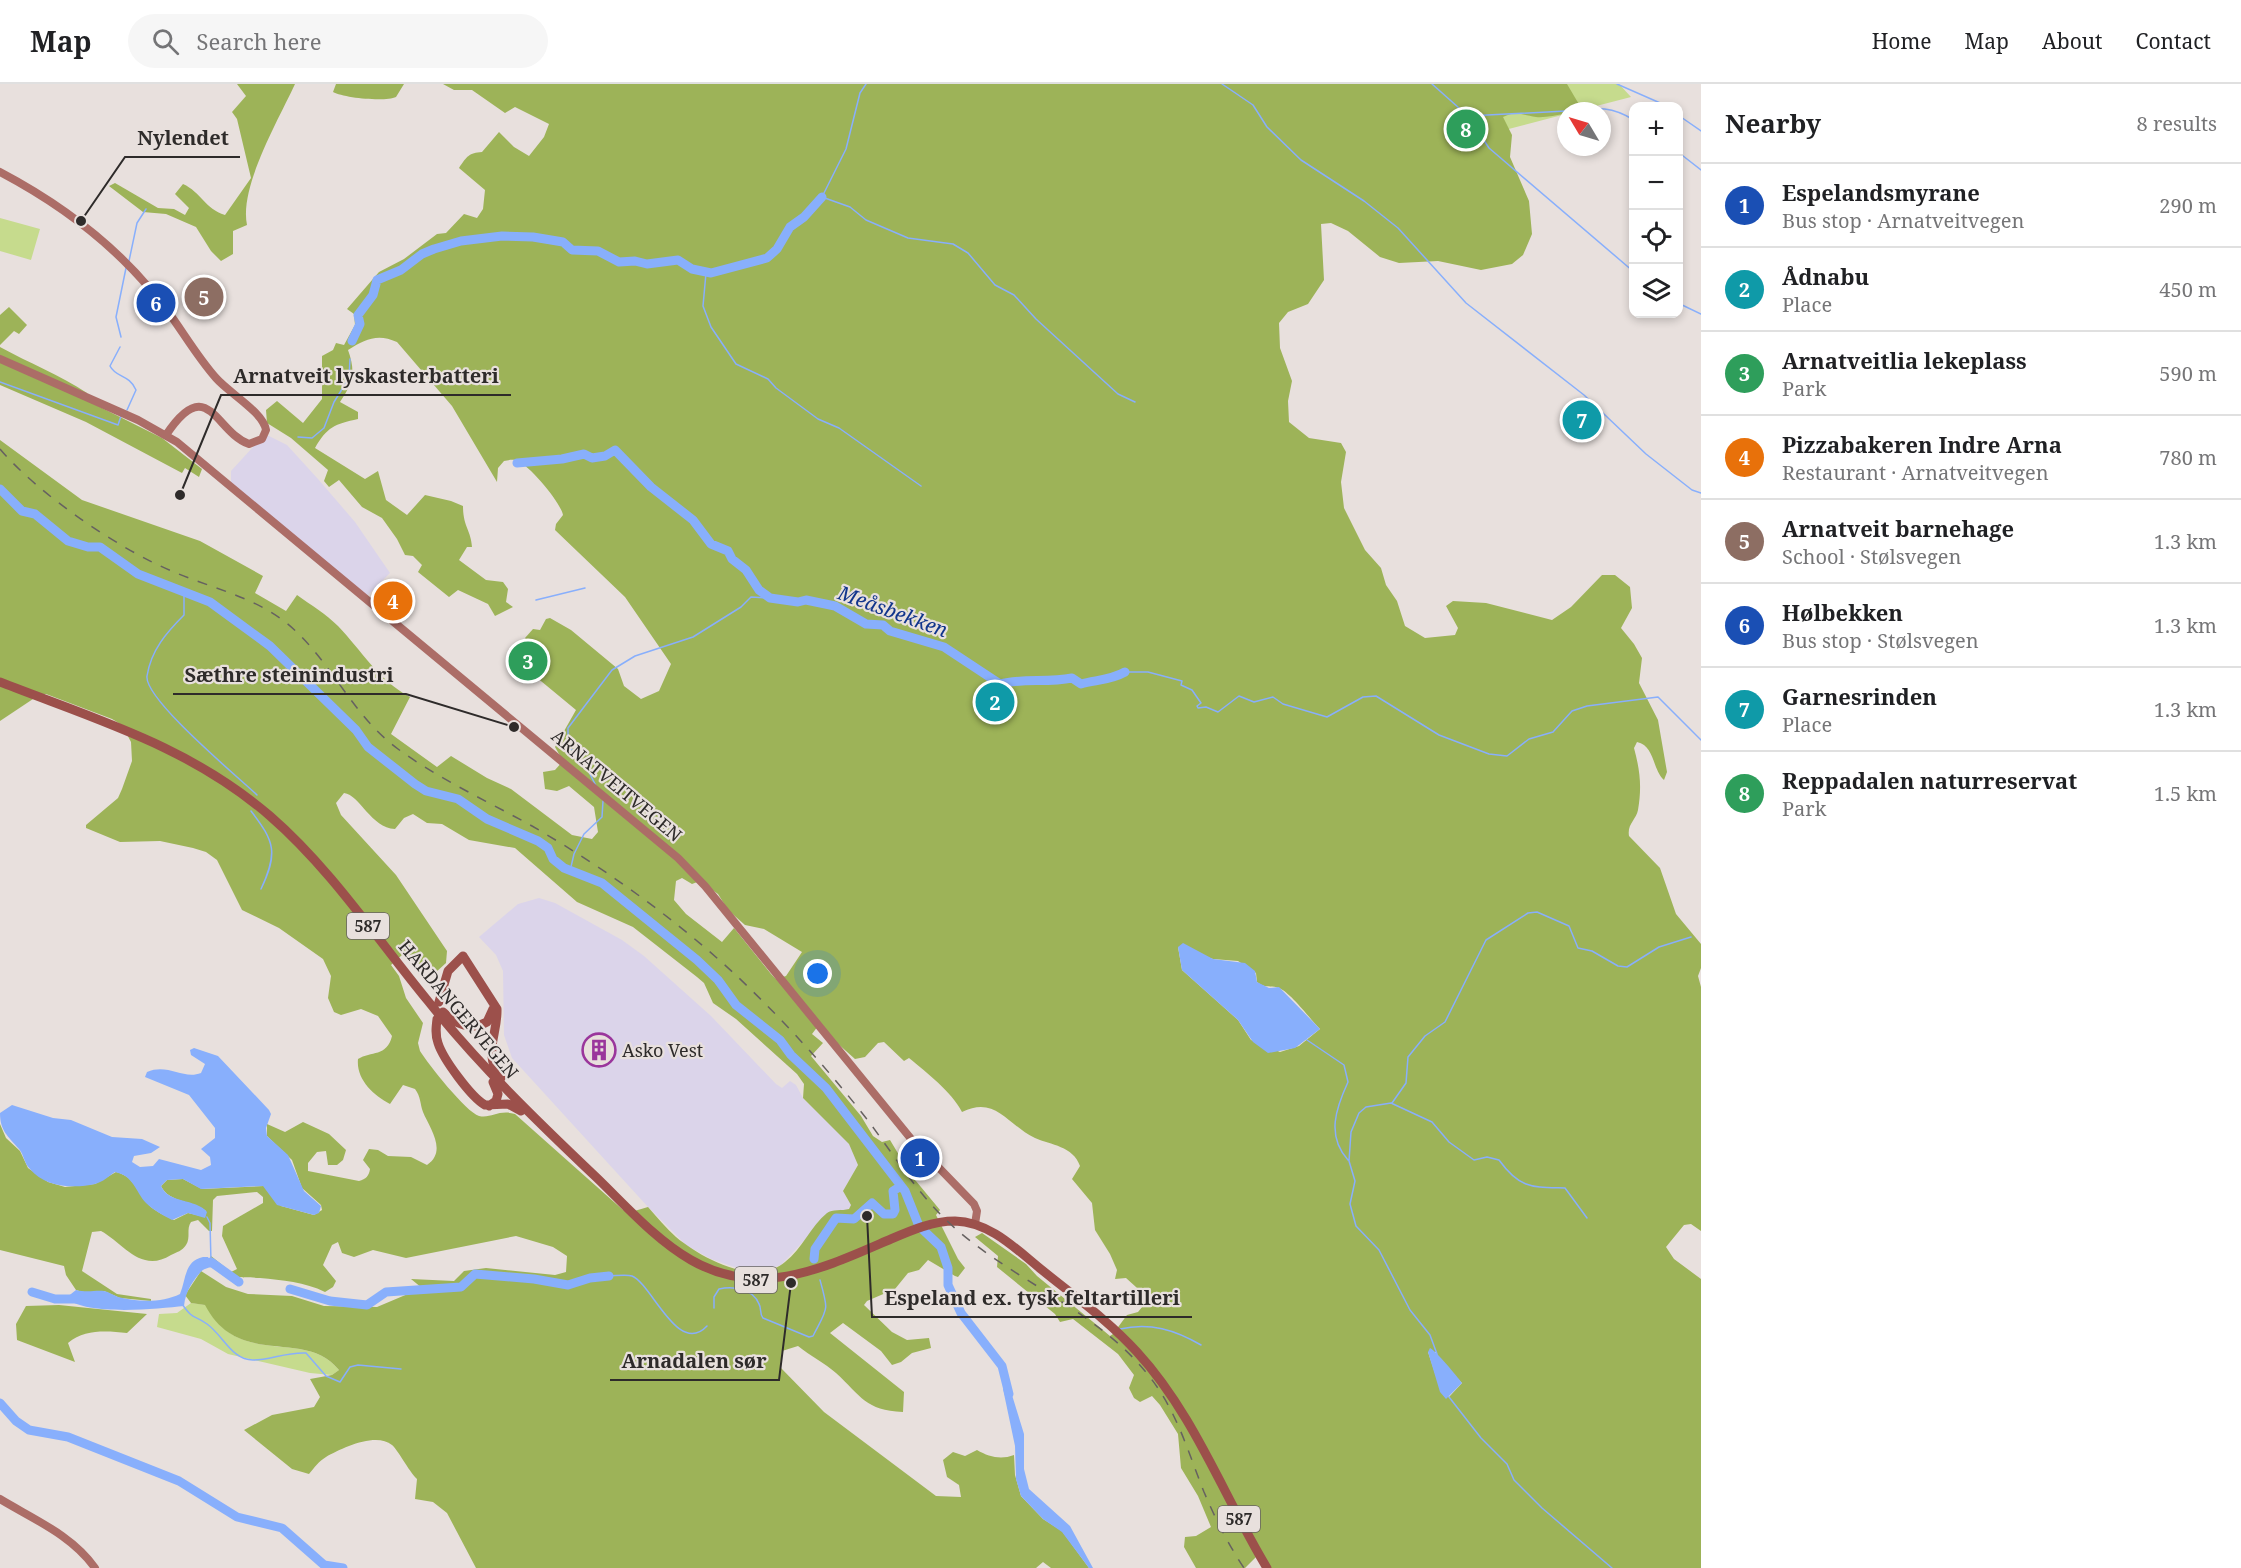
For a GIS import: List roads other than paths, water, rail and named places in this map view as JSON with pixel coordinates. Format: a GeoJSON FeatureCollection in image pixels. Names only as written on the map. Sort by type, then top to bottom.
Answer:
{"type":"FeatureCollection","features":[{"type":"Feature","properties":{"kind":"main road"},"geometry":{"type":"LineString","coordinates":[[0,172],[68,213],[121,258],[152,290],[218,380],[261,418],[266,430],[262,439],[249,444],[239,440],[212,411],[197,408],[182,414],[166,435]]}},
{"type":"Feature","properties":{"kind":"main road","name":"ARNATVEITVEGEN"},"geometry":{"type":"LineString","coordinates":[[0,359],[130,416],[166,435],[275,522],[685,864],[916,1145],[974,1204],[975,1224]]}},
{"type":"Feature","properties":{"kind":"main road","name":"HARDANGERVEGEN"},"geometry":{"type":"LineString","coordinates":[[0,682],[136,732],[182,755],[220,778],[271,817],[308,853],[457,1036],[556,1139],[678,1252],[704,1267],[730,1276],[771,1280],[800,1275],[939,1222],[975,1224]]}},
{"type":"Feature","properties":{"kind":"main road","name":"587"},"geometry":{"type":"LineString","coordinates":[[388,950],[445,1015],[457,1023],[475,1026],[487,1022],[493,1011],[492,1001]]}},
{"type":"Feature","properties":{"kind":"main road","name":"587"},"geometry":{"type":"LineString","coordinates":[[439,1002],[448,971],[463,956],[492,1001],[497,1015],[490,1048],[494,1068],[556,1139]]}},
{"type":"Feature","properties":{"kind":"main road"},"geometry":{"type":"LineString","coordinates":[[437,1019],[437,1041],[446,1059],[477,1098],[489,1106]]}},
{"type":"Feature","properties":{"kind":"main road","name":"587"},"geometry":{"type":"LineString","coordinates":[[457,1036],[463,1048],[498,1089],[496,1101],[489,1106]]}},
{"type":"Feature","properties":{"kind":"main road","name":"587"},"geometry":{"type":"LineString","coordinates":[[489,1106],[508,1104],[518,1108],[577,1159]]}},
{"type":"Feature","properties":{"kind":"main road","name":"587"},"geometry":{"type":"LineString","coordinates":[[975,1224],[1005,1241],[1135,1350],[1183,1416],[1268,1568]]}},
{"type":"Feature","properties":{"kind":"main road"},"geometry":{"type":"LineString","coordinates":[[0,1499],[68,1539],[95,1568]]}},
{"type":"Feature","properties":{"kind":"water"},"geometry":{"type":"Polygon","coordinates":[[[1183,943],[1213,959],[1245,963],[1255,971],[1257,982],[1269,988],[1279,987],[1320,1029],[1295,1048],[1268,1053],[1253,1042],[1238,1020],[1182,970],[1178,947],[1183,943]]]}},
{"type":"Feature","properties":{"kind":"water"},"geometry":{"type":"Polygon","coordinates":[[[194,1048],[218,1056],[269,1110],[271,1114],[266,1128],[267,1136],[288,1155],[304,1191],[321,1206],[319,1213],[314,1215],[277,1205],[263,1186],[201,1189],[183,1179],[167,1180],[161,1186],[170,1196],[196,1205],[207,1212],[205,1218],[188,1213],[172,1220],[149,1205],[130,1180],[115,1172],[101,1182],[87,1186],[60,1185],[43,1180],[28,1167],[21,1151],[3,1129],[0,1113],[12,1105],[53,1118],[71,1120],[112,1137],[142,1139],[160,1147],[151,1153],[134,1156],[132,1162],[140,1167],[153,1166],[159,1159],[201,1170],[211,1165],[210,1157],[201,1149],[215,1138],[215,1128],[189,1095],[145,1077],[147,1072],[162,1069],[188,1075],[201,1073],[205,1064],[191,1055],[190,1050],[194,1048]]]}},
{"type":"Feature","properties":{"kind":"water"},"geometry":{"type":"Polygon","coordinates":[[[208,1257],[211,1262],[193,1282],[184,1306],[140,1310],[105,1309],[76,1304],[66,1298],[76,1290],[104,1291],[118,1297],[141,1301],[173,1297],[180,1294],[192,1262],[208,1257]]]}},
{"type":"Feature","properties":{"kind":"water"},"geometry":{"type":"Polygon","coordinates":[[[1430,1348],[1462,1383],[1446,1399],[1440,1392],[1428,1352],[1430,1348]]]}},
{"type":"Feature","properties":{"kind":"water"},"geometry":{"type":"Polygon","coordinates":[[[1008,1382],[1024,1434],[1024,1469],[1029,1489],[1070,1526],[1093,1568],[1089,1568],[1062,1532],[1043,1519],[1021,1496],[1016,1479],[1015,1446],[1003,1389],[1008,1382]]]}},
{"type":"Feature","properties":{"kind":"waterway"},"geometry":{"type":"LineString","coordinates":[[866,84],[860,93],[846,149],[822,197],[850,207],[866,220],[908,238],[953,244],[968,253],[995,285],[1014,295],[1036,319],[1118,394],[1135,402]]}},
{"type":"Feature","properties":{"kind":"waterway"},"geometry":{"type":"LineString","coordinates":[[1222,84],[1253,105],[1267,127],[1301,160],[1364,201],[1398,228],[1466,303],[1584,395],[1646,454],[1692,490],[1701,493]]}},
{"type":"Feature","properties":{"kind":"waterway"},"geometry":{"type":"LineString","coordinates":[[1432,84],[1468,116],[1557,111]]}},
{"type":"Feature","properties":{"kind":"waterway"},"geometry":{"type":"LineString","coordinates":[[1617,84],[1658,102]]}},
{"type":"Feature","properties":{"kind":"waterway"},"geometry":{"type":"LineString","coordinates":[[1611,110],[1629,117]]}},
{"type":"Feature","properties":{"kind":"waterway"},"geometry":{"type":"LineString","coordinates":[[1468,116],[1489,148],[1629,268]]}},
{"type":"Feature","properties":{"kind":"waterway"},"geometry":{"type":"LineString","coordinates":[[1683,118],[1701,131]]}},
{"type":"Feature","properties":{"kind":"waterway"},"geometry":{"type":"LineString","coordinates":[[1683,156],[1701,170]]}},
{"type":"Feature","properties":{"kind":"waterway"},"geometry":{"type":"LineString","coordinates":[[352,341],[360,324],[358,315],[373,295],[377,280],[401,270],[422,254],[434,249],[461,241],[502,236],[533,237],[563,242],[572,250],[598,251],[619,262],[635,261],[647,264],[678,260],[692,269],[711,273],[767,258],[777,249],[790,227],[804,217],[822,197]]}},
{"type":"Feature","properties":{"kind":"waterway"},"geometry":{"type":"LineString","coordinates":[[129,261],[137,223],[146,209]]}},
{"type":"Feature","properties":{"kind":"waterway"},"geometry":{"type":"LineString","coordinates":[[121,337],[116,317],[126,268]]}},
{"type":"Feature","properties":{"kind":"waterway"},"geometry":{"type":"LineString","coordinates":[[706,273],[703,306],[711,327],[736,364],[768,379],[776,388],[818,419],[839,428],[921,486]]}},
{"type":"Feature","properties":{"kind":"waterway"},"geometry":{"type":"LineString","coordinates":[[1683,305],[1701,314]]}},
{"type":"Feature","properties":{"kind":"waterway"},"geometry":{"type":"LineString","coordinates":[[120,347],[110,366],[116,373],[130,381],[136,390],[127,410]]}},
{"type":"Feature","properties":{"kind":"waterway"},"geometry":{"type":"LineString","coordinates":[[298,437],[312,438],[324,428],[334,402],[349,378],[350,359]]}},
{"type":"Feature","properties":{"kind":"waterway"},"geometry":{"type":"LineString","coordinates":[[0,382],[118,425],[121,416]]}},
{"type":"Feature","properties":{"kind":"waterway","name":"Meåsbekken"},"geometry":{"type":"LineString","coordinates":[[517,463],[562,459],[584,454],[592,458],[605,456],[615,450],[651,487],[693,520],[711,544],[728,551],[732,559],[746,570],[759,590],[770,598],[798,602],[806,600],[835,606],[866,624],[883,625],[890,631],[944,647],[1000,684],[1072,678],[1081,684],[1125,672]]}},
{"type":"Feature","properties":{"kind":"waterway"},"geometry":{"type":"LineString","coordinates":[[0,489],[22,511],[35,514],[68,541],[88,547],[100,547],[138,574],[210,602],[270,646],[356,730],[368,747],[415,784],[426,791],[458,799],[487,819],[538,841],[548,848],[553,859],[564,868],[602,883],[697,960],[718,980],[736,1005],[780,1040],[791,1055],[826,1088],[905,1191],[919,1226],[941,1247],[948,1268],[948,1285],[961,1313],[1002,1366],[1009,1394]]}},
{"type":"Feature","properties":{"kind":"waterway"},"geometry":{"type":"LineString","coordinates":[[536,600],[585,588]]}},
{"type":"Feature","properties":{"kind":"waterway"},"geometry":{"type":"LineString","coordinates":[[184,590],[184,615],[166,635],[152,658],[147,676],[150,687],[175,719],[257,795]]}},
{"type":"Feature","properties":{"kind":"waterway"},"geometry":{"type":"LineString","coordinates":[[596,786],[587,768],[568,745],[568,728],[612,670],[635,656],[693,637],[741,607],[751,597],[770,598]]}},
{"type":"Feature","properties":{"kind":"waterway"},"geometry":{"type":"LineString","coordinates":[[1125,672],[1148,672],[1182,681],[1181,685],[1192,690],[1201,703],[1197,706],[1198,708],[1206,707],[1218,712],[1239,696],[1254,702],[1273,697],[1283,704],[1327,717],[1363,697],[1376,696],[1439,735],[1489,754],[1507,756],[1529,739],[1553,732],[1572,711],[1587,706],[1658,697],[1701,740]]}},
{"type":"Feature","properties":{"kind":"waterway"},"geometry":{"type":"LineString","coordinates":[[570,871],[574,854],[584,834],[602,817],[603,801]]}},
{"type":"Feature","properties":{"kind":"waterway"},"geometry":{"type":"LineString","coordinates":[[251,811],[265,831],[271,848],[270,866],[261,889]]}},
{"type":"Feature","properties":{"kind":"waterway"},"geometry":{"type":"LineString","coordinates":[[1392,1103],[1406,1083],[1408,1057],[1425,1036],[1445,1022],[1486,940],[1528,913],[1537,912],[1569,926],[1578,948],[1592,951],[1618,966],[1627,967],[1659,947],[1691,937]]}},
{"type":"Feature","properties":{"kind":"waterway"},"geometry":{"type":"LineString","coordinates":[[1307,1040],[1344,1065],[1348,1082],[1337,1112],[1335,1132],[1341,1151],[1348,1160]]}},
{"type":"Feature","properties":{"kind":"waterway"},"geometry":{"type":"LineString","coordinates":[[1437,1354],[1430,1335],[1410,1310],[1379,1250],[1356,1226],[1350,1204],[1355,1181],[1349,1161],[1351,1132],[1359,1113],[1366,1107],[1391,1103],[1432,1122],[1449,1142],[1474,1160],[1487,1157],[1499,1160],[1520,1181],[1535,1186],[1565,1188],[1587,1218]]}},
{"type":"Feature","properties":{"kind":"waterway"},"geometry":{"type":"LineString","coordinates":[[814,1259],[815,1249],[836,1218],[854,1219],[872,1203],[884,1214],[893,1214],[895,1210],[893,1191],[901,1186]]}},
{"type":"Feature","properties":{"kind":"waterway"},"geometry":{"type":"LineString","coordinates":[[207,1217],[210,1223],[211,1262]]}},
{"type":"Feature","properties":{"kind":"waterway"},"geometry":{"type":"LineString","coordinates":[[200,1266],[211,1262],[239,1282]]}},
{"type":"Feature","properties":{"kind":"waterway"},"geometry":{"type":"LineString","coordinates":[[290,1289],[330,1301],[367,1305],[386,1292],[461,1287],[475,1274],[534,1279],[568,1285],[590,1278],[609,1276]]}},
{"type":"Feature","properties":{"kind":"waterway"},"geometry":{"type":"LineString","coordinates":[[609,1276],[632,1276],[640,1282],[666,1316],[686,1332],[696,1333],[707,1326]]}},
{"type":"Feature","properties":{"kind":"waterway"},"geometry":{"type":"LineString","coordinates":[[714,1308],[714,1297],[719,1289],[742,1289],[756,1299],[763,1318],[809,1337],[813,1336],[826,1309],[820,1280]]}},
{"type":"Feature","properties":{"kind":"waterway"},"geometry":{"type":"LineString","coordinates":[[32,1292],[55,1299],[77,1299]]}},
{"type":"Feature","properties":{"kind":"waterway"},"geometry":{"type":"LineString","coordinates":[[182,1304],[191,1315],[213,1329],[234,1352],[246,1359],[260,1360],[306,1353],[326,1376],[340,1382],[350,1367],[358,1365],[401,1369]]}},
{"type":"Feature","properties":{"kind":"waterway"},"geometry":{"type":"LineString","coordinates":[[1120,1329],[1152,1327],[1182,1335],[1201,1345]]}},
{"type":"Feature","properties":{"kind":"waterway"},"geometry":{"type":"LineString","coordinates":[[1449,1397],[1481,1438],[1507,1464],[1514,1480],[1542,1508],[1612,1568]]}},
{"type":"Feature","properties":{"kind":"waterway"},"geometry":{"type":"LineString","coordinates":[[0,1403],[16,1421],[29,1430],[68,1437],[179,1481],[237,1517],[282,1528],[324,1565],[343,1568]]}},
{"type":"Feature","properties":{"kind":"railway"},"geometry":{"type":"LineString","coordinates":[[0,449],[58,502],[129,550],[188,578],[258,605],[284,621],[314,651],[366,719],[398,749],[447,780],[532,826],[587,860],[666,916],[739,978],[821,1063],[866,1118],[914,1183],[945,1219],[969,1240],[1103,1331],[1128,1352],[1149,1376],[1167,1403],[1204,1492],[1227,1540],[1244,1568]]}},
{"type":"Feature","properties":{"kind":"place","name":"Reppadalen naturreservat"},"geometry":{"type":"Point","coordinates":[1466,129]}},
{"type":"Feature","properties":{"kind":"place","name":"Nylendet"},"geometry":{"type":"Point","coordinates":[81,221]}},
{"type":"Feature","properties":{"kind":"place","name":"Arnatveit barnehage"},"geometry":{"type":"Point","coordinates":[204,297]}},
{"type":"Feature","properties":{"kind":"place","name":"Hølbekken"},"geometry":{"type":"Point","coordinates":[156,303]}},
{"type":"Feature","properties":{"kind":"place","name":"Garnesrinden"},"geometry":{"type":"Point","coordinates":[1582,420]}},
{"type":"Feature","properties":{"kind":"place","name":"Arnatveit lyskasterbatteri"},"geometry":{"type":"Point","coordinates":[180,495]}},
{"type":"Feature","properties":{"kind":"place","name":"Pizzabakeren Indre Arna"},"geometry":{"type":"Point","coordinates":[393,601]}},
{"type":"Feature","properties":{"kind":"place","name":"Arnatveitlia lekeplass"},"geometry":{"type":"Point","coordinates":[528,661]}},
{"type":"Feature","properties":{"kind":"place","name":"Ådnabu"},"geometry":{"type":"Point","coordinates":[995,702]}},
{"type":"Feature","properties":{"kind":"place","name":"Sæthre steinindustri"},"geometry":{"type":"Point","coordinates":[514,727]}},
{"type":"Feature","properties":{"kind":"place","name":"Asko Vest"},"geometry":{"type":"Point","coordinates":[599,1050]}},
{"type":"Feature","properties":{"kind":"place","name":"Espelandsmyrane"},"geometry":{"type":"Point","coordinates":[920,1158]}},
{"type":"Feature","properties":{"kind":"place","name":"Espeland ex. tysk feltartilleri"},"geometry":{"type":"Point","coordinates":[867,1216]}},
{"type":"Feature","properties":{"kind":"place","name":"Arnadalen sør"},"geometry":{"type":"Point","coordinates":[791,1283]}}]}
